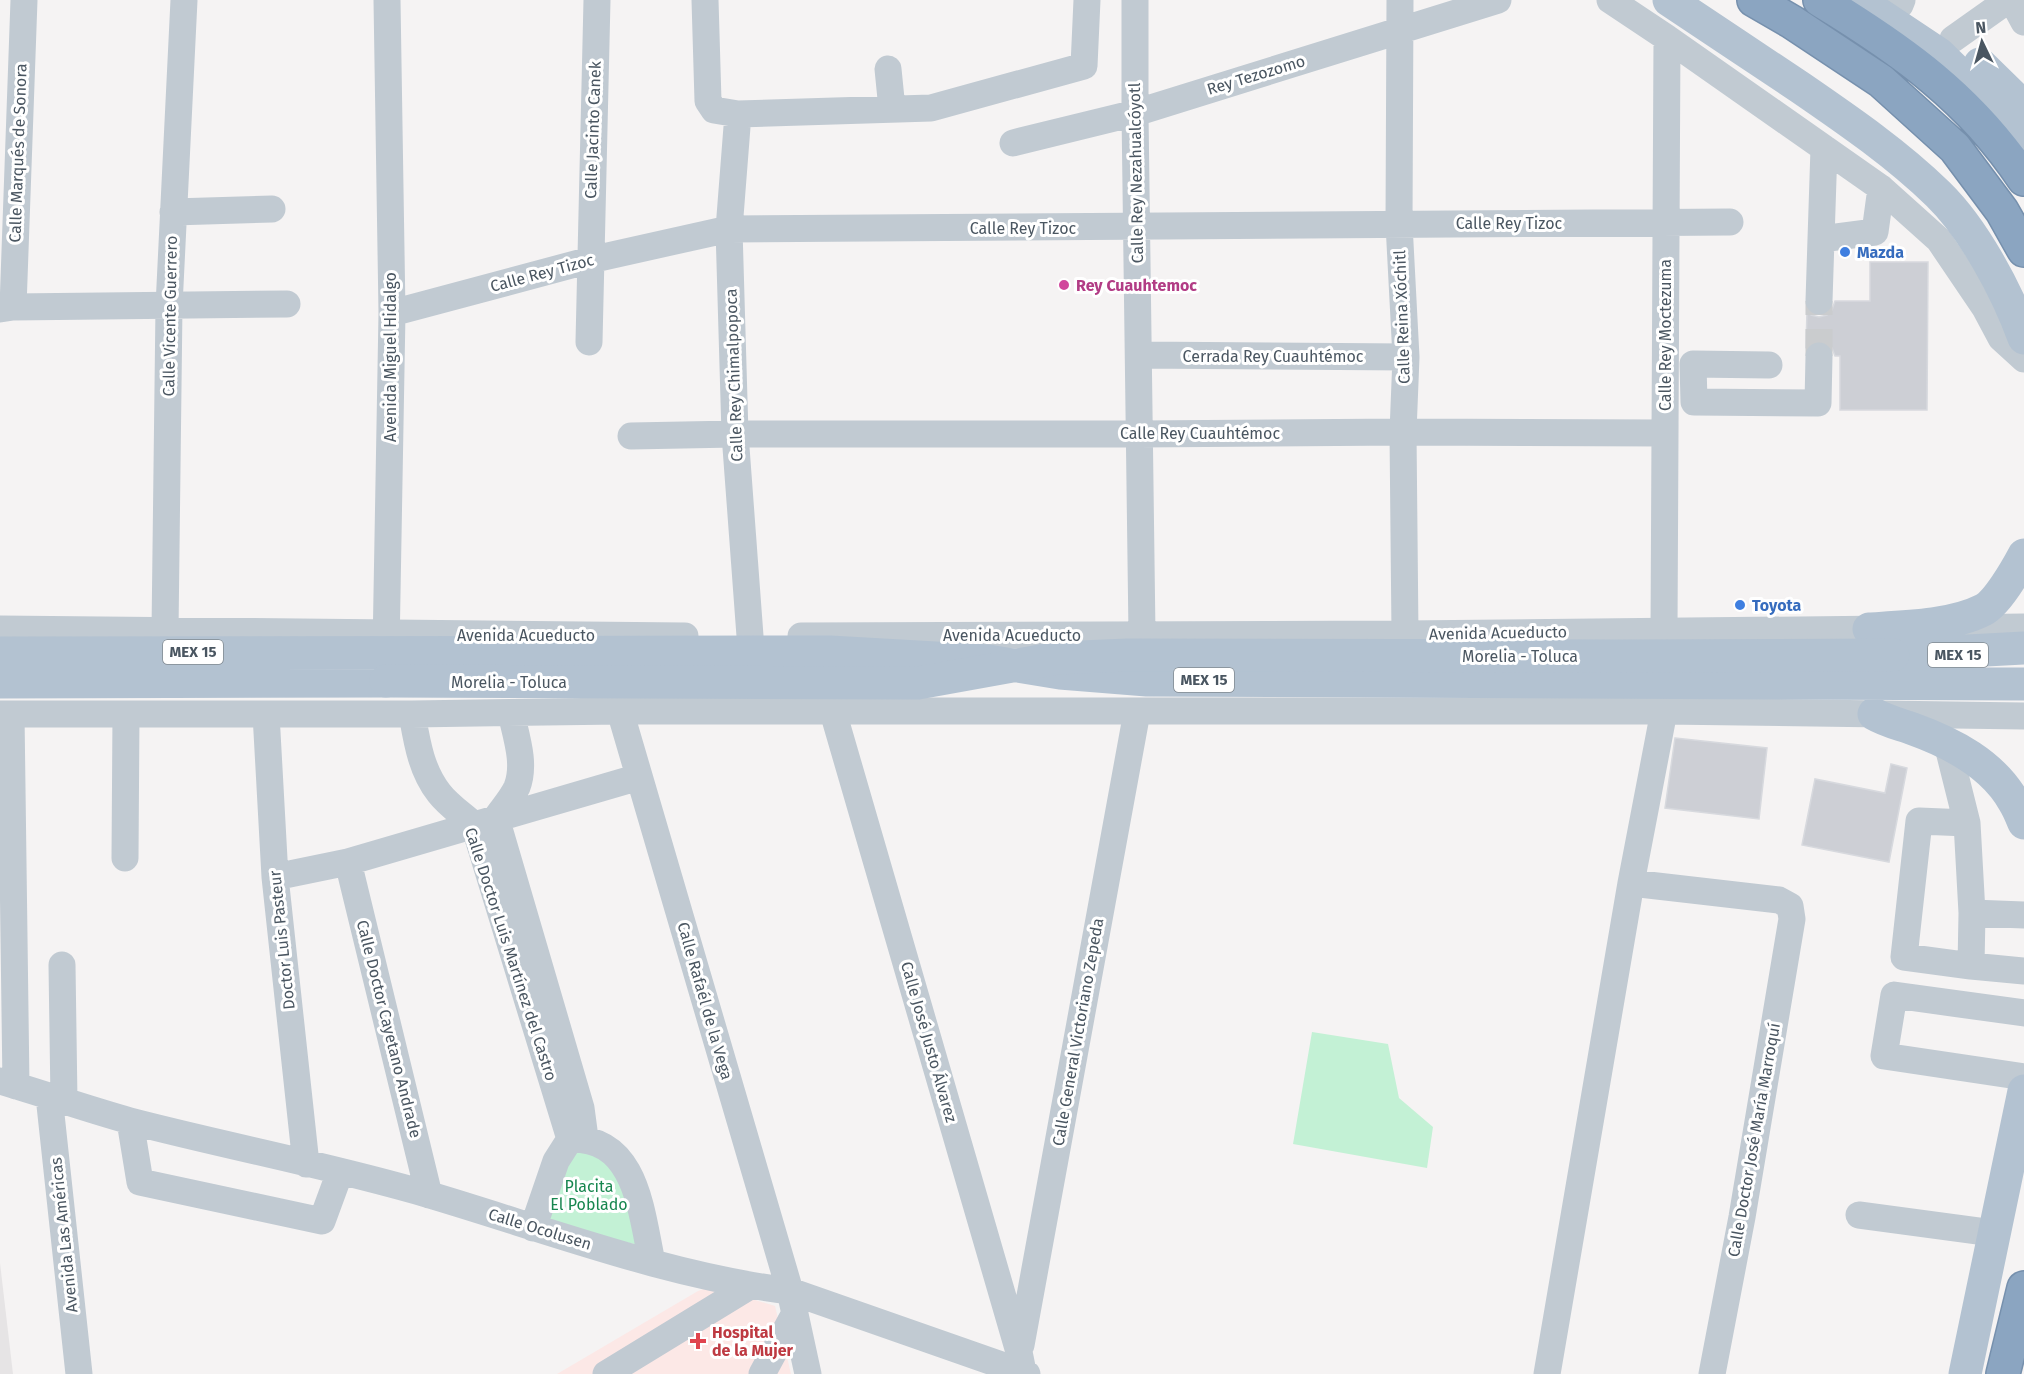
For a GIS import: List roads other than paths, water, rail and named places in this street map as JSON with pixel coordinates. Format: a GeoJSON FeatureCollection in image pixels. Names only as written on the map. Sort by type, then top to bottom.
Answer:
{"type":"FeatureCollection","features":[{"type":"Feature","properties":{"kind":"highway"},"geometry":{"type":"LineString","coordinates":[[1754,0],[1792,22],[1881,81],[1955,148],[2002,211],[2024,250]]}},
{"type":"Feature","properties":{"kind":"highway"},"geometry":{"type":"LineString","coordinates":[[1820,0],[1899,50],[1955,97],[1988,129],[2024,179]]}},
{"type":"Feature","properties":{"kind":"highway"},"geometry":{"type":"LineString","coordinates":[[2003,1374],[2024,1288]]}},
{"type":"Feature","properties":{"kind":"main road"},"geometry":{"type":"LineString","coordinates":[[1669,0],[1882,145],[1939,195],[1974,238],[2015,312],[2024,338]]}},
{"type":"Feature","properties":{"kind":"main road"},"geometry":{"type":"LineString","coordinates":[[1857,0],[1939,54],[1985,99],[2024,146]]}},
{"type":"Feature","properties":{"kind":"main road"},"geometry":{"type":"LineString","coordinates":[[1898,2],[1953,39],[2024,107]]}},
{"type":"Feature","properties":{"kind":"main road"},"geometry":{"type":"LineString","coordinates":[[1869,629],[1946,622],[1984,610],[2012,579],[2024,555]]}},
{"type":"Feature","properties":{"kind":"main road","name":"Morelia - Toluca"},"geometry":{"type":"LineString","coordinates":[[0,682],[386,655],[918,683],[1057,658],[1128,655],[1893,655],[2022,639]]}},
{"type":"Feature","properties":{"kind":"main road","name":"Morelia - Toluca"},"geometry":{"type":"LineString","coordinates":[[0,653],[386,655],[830,652],[988,661],[1060,673],[1147,680],[2024,684]]}},
{"type":"Feature","properties":{"kind":"main road"},"geometry":{"type":"LineString","coordinates":[[1874,714],[1886,721],[1947,743],[1979,762],[2001,783],[2024,823]]}},
{"type":"Feature","properties":{"kind":"main road"},"geometry":{"type":"LineString","coordinates":[[1965,1374],[2024,1091]]}},
{"type":"Feature","properties":{"kind":"main road"},"geometry":{"type":"LineString","coordinates":[[1985,1374],[2024,1198]]}},
{"type":"Feature","properties":{"kind":"street","name":"Calle Marqués de Sonora"},"geometry":{"type":"LineString","coordinates":[[6,308],[24,0]]}},
{"type":"Feature","properties":{"kind":"street","name":"Calle Vicente Guerrero"},"geometry":{"type":"LineString","coordinates":[[165,632],[169,306],[184,0]]}},
{"type":"Feature","properties":{"kind":"street","name":"Avenida Miguel Hidalgo"},"geometry":{"type":"LineString","coordinates":[[387,0],[392,313],[386,655],[399,714]]}},
{"type":"Feature","properties":{"kind":"street","name":"Calle Jacinto Canek"},"geometry":{"type":"LineString","coordinates":[[589,342],[597,0]]}},
{"type":"Feature","properties":{"kind":"street"},"geometry":{"type":"LineString","coordinates":[[705,0],[708,101],[714,110],[738,114],[931,108],[1084,66],[1088,0]]}},
{"type":"Feature","properties":{"kind":"street","name":"Calle Rey Nezahualcóyotl"},"geometry":{"type":"LineString","coordinates":[[1135,0],[1142,634]]}},
{"type":"Feature","properties":{"kind":"street","name":"Calle Reina Xóchitl"},"geometry":{"type":"LineString","coordinates":[[1400,0],[1399,224],[1406,357],[1403,432],[1405,634]]}},
{"type":"Feature","properties":{"kind":"street","name":"Rey Tezozomo"},"geometry":{"type":"LineString","coordinates":[[1013,143],[1135,112],[1498,0]]}},
{"type":"Feature","properties":{"kind":"street"},"geometry":{"type":"LineString","coordinates":[[1610,0],[1881,188],[1939,240],[1985,308],[2001,339],[2024,359]]}},
{"type":"Feature","properties":{"kind":"street"},"geometry":{"type":"LineString","coordinates":[[1953,39],[2008,0]]}},
{"type":"Feature","properties":{"kind":"street"},"geometry":{"type":"LineString","coordinates":[[2015,0],[2024,22]]}},
{"type":"Feature","properties":{"kind":"street","name":"Calle Rey Moctezuma"},"geometry":{"type":"LineString","coordinates":[[1664,632],[1667,38]]}},
{"type":"Feature","properties":{"kind":"street"},"geometry":{"type":"LineString","coordinates":[[888,69],[892,109]]}},
{"type":"Feature","properties":{"kind":"street","name":"Calle Rey Chimalpopoca"},"geometry":{"type":"LineString","coordinates":[[738,114],[729,229],[735,434],[750,636]]}},
{"type":"Feature","properties":{"kind":"street"},"geometry":{"type":"LineString","coordinates":[[1819,301],[1824,148]]}},
{"type":"Feature","properties":{"kind":"street"},"geometry":{"type":"LineString","coordinates":[[1821,239],[1875,232],[1881,188]]}},
{"type":"Feature","properties":{"kind":"street"},"geometry":{"type":"LineString","coordinates":[[172,212],[272,209]]}},
{"type":"Feature","properties":{"kind":"street","name":"Calle Rey Tizoc"},"geometry":{"type":"LineString","coordinates":[[392,313],[590,260],[729,229],[1137,228],[1730,222]]}},
{"type":"Feature","properties":{"kind":"street"},"geometry":{"type":"LineString","coordinates":[[6,308],[287,304]]}},
{"type":"Feature","properties":{"kind":"street","name":"Cerrada Rey Cuauhtémoc"},"geometry":{"type":"LineString","coordinates":[[1139,355],[1406,357]]}},
{"type":"Feature","properties":{"kind":"street"},"geometry":{"type":"LineString","coordinates":[[1769,365],[1693,364],[1694,402],[1818,403],[1819,356]]}},
{"type":"Feature","properties":{"kind":"street","name":"Calle Rey Cuauhtémoc"},"geometry":{"type":"LineString","coordinates":[[631,436],[1664,433]]}},
{"type":"Feature","properties":{"kind":"street","name":"Avenida Acueducto"},"geometry":{"type":"LineString","coordinates":[[0,629],[165,632],[386,655],[750,636],[1405,634],[1869,629],[2022,639]]}},
{"type":"Feature","properties":{"kind":"street"},"geometry":{"type":"LineString","coordinates":[[8,1084],[5,714],[399,714],[620,711],[1664,711],[1874,714],[2020,712]]}},
{"type":"Feature","properties":{"kind":"street","name":"Calle Rafaél de la Vega"},"geometry":{"type":"LineString","coordinates":[[620,711],[792,1302],[808,1374]]}},
{"type":"Feature","properties":{"kind":"street"},"geometry":{"type":"LineString","coordinates":[[1547,1374],[1631,883],[1664,711]]}},
{"type":"Feature","properties":{"kind":"street","name":"Calle José Justo Álvarez"},"geometry":{"type":"LineString","coordinates":[[833,712],[1023,1366]]}},
{"type":"Feature","properties":{"kind":"street","name":"Calle General Victoriano Zepeda"},"geometry":{"type":"LineString","coordinates":[[1023,1366],[1137,712]]}},
{"type":"Feature","properties":{"kind":"street","name":"Calle Doctor Luis Martínez del Castro"},"geometry":{"type":"LineString","coordinates":[[485,821],[517,788],[520,753],[511,713]]}},
{"type":"Feature","properties":{"kind":"street"},"geometry":{"type":"LineString","coordinates":[[125,858],[126,714]]}},
{"type":"Feature","properties":{"kind":"street","name":"Doctor Luis Pasteur"},"geometry":{"type":"LineString","coordinates":[[266,714],[275,877],[306,1164]]}},
{"type":"Feature","properties":{"kind":"street","name":"Calle Doctor Luis Martínez del Castro"},"geometry":{"type":"LineString","coordinates":[[399,714],[440,795],[485,821],[581,1108],[578,1138]]}},
{"type":"Feature","properties":{"kind":"street"},"geometry":{"type":"LineString","coordinates":[[1947,743],[1967,823],[1971,966]]}},
{"type":"Feature","properties":{"kind":"street"},"geometry":{"type":"LineString","coordinates":[[275,877],[348,862],[639,777]]}},
{"type":"Feature","properties":{"kind":"street"},"geometry":{"type":"LineString","coordinates":[[1967,823],[1919,821],[1904,957],[2024,971]]}},
{"type":"Feature","properties":{"kind":"street","name":"Calle Doctor Cayetano Andrade"},"geometry":{"type":"LineString","coordinates":[[348,862],[429,1195]]}},
{"type":"Feature","properties":{"kind":"street","name":"Calle Doctor José María Marroquí"},"geometry":{"type":"LineString","coordinates":[[1631,883],[1779,900],[1790,906],[1792,919],[1742,1217],[1712,1374]]}},
{"type":"Feature","properties":{"kind":"street"},"geometry":{"type":"LineString","coordinates":[[1971,913],[2024,915]]}},
{"type":"Feature","properties":{"kind":"street","name":"Avenida Las Américas"},"geometry":{"type":"LineString","coordinates":[[62,965],[57,1099],[79,1374]]}},
{"type":"Feature","properties":{"kind":"street"},"geometry":{"type":"LineString","coordinates":[[2024,1012],[1894,995],[1884,1056],[2024,1077]]}},
{"type":"Feature","properties":{"kind":"street","name":"Calle Ocolusen"},"geometry":{"type":"LineString","coordinates":[[8,1084],[130,1120],[429,1195],[533,1228],[652,1262],[750,1286],[792,1302],[1023,1366]]}},
{"type":"Feature","properties":{"kind":"street"},"geometry":{"type":"LineString","coordinates":[[130,1120],[140,1182],[322,1221],[340,1172]]}},
{"type":"Feature","properties":{"kind":"street"},"geometry":{"type":"LineString","coordinates":[[533,1228],[556,1161],[578,1138],[605,1145],[627,1170],[635,1186],[652,1262]]}},
{"type":"Feature","properties":{"kind":"street"},"geometry":{"type":"LineString","coordinates":[[1859,1215],[1993,1233]]}},
{"type":"Feature","properties":{"kind":"street"},"geometry":{"type":"LineString","coordinates":[[606,1374],[750,1286]]}},
{"type":"Feature","properties":{"kind":"street"},"geometry":{"type":"LineString","coordinates":[[762,1374],[792,1302]]}},
{"type":"Feature","properties":{"kind":"tunnel"},"geometry":{"type":"LineString","coordinates":[[1819,301],[1819,356]]}},
{"type":"Feature","properties":{"kind":"place","name":"Mazda"},"geometry":{"type":"Point","coordinates":[1845,252]}},
{"type":"Feature","properties":{"kind":"place","name":"Rey Cuauhtemoc"},"geometry":{"type":"Point","coordinates":[1064,285]}},
{"type":"Feature","properties":{"kind":"place","name":"Toyota"},"geometry":{"type":"Point","coordinates":[1740,605]}},
{"type":"Feature","properties":{"kind":"place","name":"Hospital de la Mujer"},"geometry":{"type":"Point","coordinates":[698,1341]}},
{"type":"Feature","properties":{"kind":"park label","name":"Placita El Poblado"},"geometry":{"type":"Point","coordinates":[589,1195]}}]}
